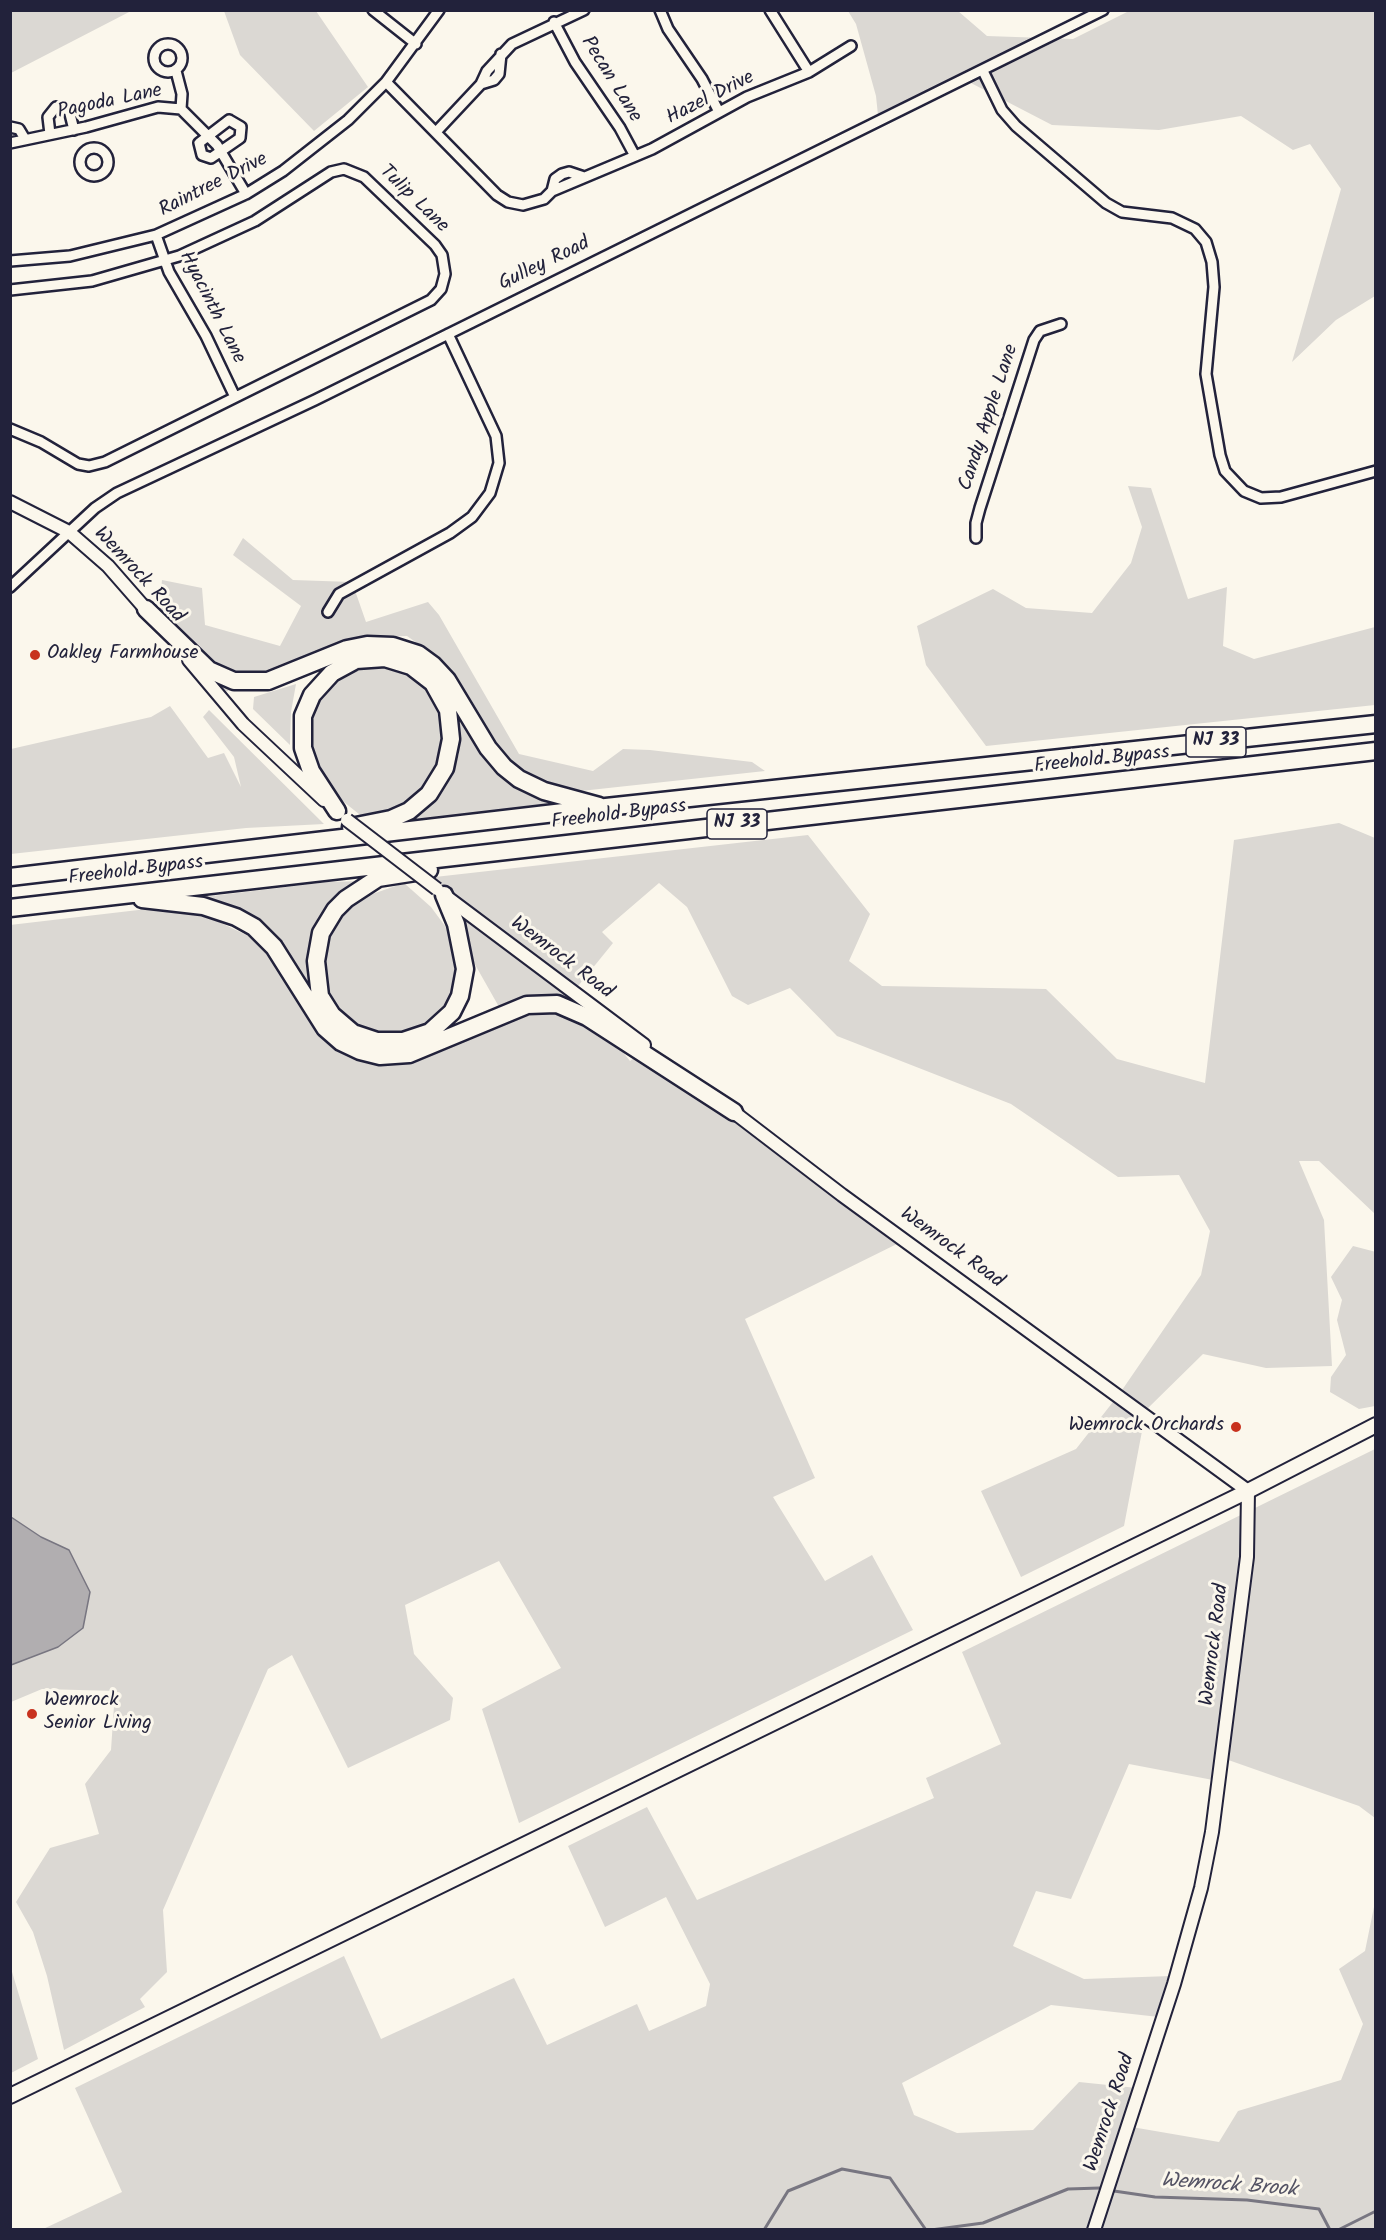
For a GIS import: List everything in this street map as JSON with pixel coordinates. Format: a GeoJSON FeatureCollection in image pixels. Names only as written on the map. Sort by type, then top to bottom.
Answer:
{"type":"FeatureCollection","features":[{"type":"Feature","properties":{"kind":"highway"},"geometry":{"type":"LineString","coordinates":[[146,609],[209,670],[234,681],[268,681],[347,649],[367,645],[393,646],[417,654],[433,664],[447,680],[488,748],[504,767],[544,791],[606,807]]}},
{"type":"Feature","properties":{"kind":"highway"},"geometry":{"type":"LineString","coordinates":[[128,862],[359,826],[391,819],[409,811],[429,794],[440,777],[450,749],[452,727],[448,710],[437,688],[411,666],[385,658],[356,660],[332,673],[312,695],[302,727],[303,748],[311,771],[342,816]]}},
{"type":"Feature","properties":{"kind":"highway","name":"Freehold Bypass"},"geometry":{"type":"LineString","coordinates":[[10,877],[543,817],[606,807],[1376,724]]}},
{"type":"Feature","properties":{"kind":"highway","name":"Freehold Bypass"},"geometry":{"type":"LineString","coordinates":[[10,908],[158,889],[1376,751]]}},
{"type":"Feature","properties":{"kind":"highway"},"geometry":{"type":"LineString","coordinates":[[440,892],[456,924],[465,969],[460,996],[452,1012],[430,1032],[403,1041],[376,1041],[353,1033],[332,1015],[324,1003],[315,973],[316,952],[321,933],[335,910],[346,899],[378,878],[471,864],[586,841]]}},
{"type":"Feature","properties":{"kind":"highway"},"geometry":{"type":"LineString","coordinates":[[99,898],[185,902],[227,913],[246,922],[274,947],[325,1028],[341,1042],[360,1051],[380,1056],[409,1054],[527,1005],[557,1004],[587,1017],[734,1112]]}},
{"type":"Feature","properties":{"kind":"main road"},"geometry":{"type":"LineString","coordinates":[[10,2096],[1248,1491],[1376,1425]]}},
{"type":"Feature","properties":{"kind":"street"},"geometry":{"type":"LineString","coordinates":[[374,10],[416,44]]}},
{"type":"Feature","properties":{"kind":"street","name":"Raintree Drive"},"geometry":{"type":"LineString","coordinates":[[10,261],[70,256],[156,235],[246,194],[316,147],[386,82],[439,10]]}},
{"type":"Feature","properties":{"kind":"street"},"geometry":{"type":"LineString","coordinates":[[436,132],[480,84],[501,54],[512,44],[554,22],[584,10]]}},
{"type":"Feature","properties":{"kind":"street"},"geometry":{"type":"LineString","coordinates":[[660,10],[668,29],[702,79],[719,112]]}},
{"type":"Feature","properties":{"kind":"street"},"geometry":{"type":"LineString","coordinates":[[770,10],[778,15],[809,72]]}},
{"type":"Feature","properties":{"kind":"street","name":"Gulley Road"},"geometry":{"type":"LineString","coordinates":[[10,587],[104,502],[146,478],[315,400],[1103,10]]}},
{"type":"Feature","properties":{"kind":"street","name":"Pecan Lane"},"geometry":{"type":"LineString","coordinates":[[554,22],[575,62],[620,128],[635,156]]}},
{"type":"Feature","properties":{"kind":"street","name":"Hazel Drive"},"geometry":{"type":"LineString","coordinates":[[386,82],[497,195],[508,202],[524,205],[544,199],[552,191],[635,156],[747,97],[809,72],[851,46]]}},
{"type":"Feature","properties":{"kind":"street"},"geometry":{"type":"LineString","coordinates":[[176,71],[182,94],[181,109]]}},
{"type":"Feature","properties":{"kind":"street"},"geometry":{"type":"LineString","coordinates":[[983,71],[1002,110],[1016,126],[1106,203],[1122,212],[1172,218],[1195,229],[1206,242],[1212,262],[1214,287],[1206,374],[1220,455],[1225,471],[1244,491],[1261,498],[1281,496],[1376,471]]}},
{"type":"Feature","properties":{"kind":"street"},"geometry":{"type":"LineString","coordinates":[[50,134],[48,117],[56,107],[69,110],[74,130]]}},
{"type":"Feature","properties":{"kind":"street","name":"Pagoda Lane"},"geometry":{"type":"LineString","coordinates":[[10,143],[74,130],[158,107],[181,109],[208,134],[222,152],[246,194]]}},
{"type":"Feature","properties":{"kind":"street"},"geometry":{"type":"LineString","coordinates":[[226,121],[238,123],[241,127],[240,138],[211,158],[202,155],[199,143],[208,134],[226,121]]}},
{"type":"Feature","properties":{"kind":"street"},"geometry":{"type":"LineString","coordinates":[[10,127],[19,129],[25,139]]}},
{"type":"Feature","properties":{"kind":"street"},"geometry":{"type":"LineString","coordinates":[[86,127],[91,147]]}},
{"type":"Feature","properties":{"kind":"street","name":"Tulip Lane"},"geometry":{"type":"LineString","coordinates":[[10,290],[92,281],[165,261],[218,240],[255,221],[331,172],[344,169],[364,177],[430,240],[442,255],[444,280],[431,300],[98,465],[78,464],[40,442],[10,429]]}},
{"type":"Feature","properties":{"kind":"street","name":"Hyacinth Lane"},"geometry":{"type":"LineString","coordinates":[[156,235],[165,261],[235,397]]}},
{"type":"Feature","properties":{"kind":"street","name":"Candy Apple Lane"},"geometry":{"type":"LineString","coordinates":[[976,538],[976,523],[980,508],[1034,340],[1040,331],[1061,324]]}},
{"type":"Feature","properties":{"kind":"street"},"geometry":{"type":"LineString","coordinates":[[328,612],[339,594],[450,534],[472,517],[490,493],[499,463],[496,436],[448,334]]}},
{"type":"Feature","properties":{"kind":"street"},"geometry":{"type":"LineString","coordinates":[[10,502],[69,532]]}},
{"type":"Feature","properties":{"kind":"street","name":"Wemrock Road"},"geometry":{"type":"LineString","coordinates":[[69,532],[108,567],[243,724],[342,816],[842,1195],[1248,1491],[1247,1557],[1212,1833],[1201,1888],[1174,1984],[1094,2229]]}},
{"type":"Feature","properties":{"kind":"shaded area"},"geometry":{"type":"Polygon","coordinates":[[[11,10],[131,10],[131,11],[11,73],[11,10]]]}},
{"type":"Feature","properties":{"kind":"shaded area"},"geometry":{"type":"Polygon","coordinates":[[[224,11],[316,11],[368,87],[314,131],[240,55],[224,11]]]}},
{"type":"Feature","properties":{"kind":"shaded area"},"geometry":{"type":"Polygon","coordinates":[[[848,11],[958,11],[987,36],[1073,39],[1129,11],[1375,11],[1375,296],[1336,320],[1292,362],[1341,189],[1310,144],[1293,150],[1241,116],[1159,130],[1052,125],[969,82],[879,125],[876,96],[856,24],[848,11]]]}},
{"type":"Feature","properties":{"kind":"shaded area"},"geometry":{"type":"Polygon","coordinates":[[[1128,486],[1151,488],[1188,599],[1227,587],[1223,646],[1254,659],[1375,627],[1375,705],[986,746],[926,665],[917,626],[993,589],[1026,608],[1092,613],[1131,563],[1142,527],[1128,486]]]}},
{"type":"Feature","properties":{"kind":"shaded area"},"geometry":{"type":"Polygon","coordinates":[[[243,538],[293,580],[352,582],[366,622],[428,602],[439,615],[519,754],[593,771],[623,749],[650,750],[752,762],[765,771],[544,795],[512,766],[444,662],[407,636],[365,637],[215,696],[157,631],[162,580],[202,588],[205,625],[280,646],[301,606],[233,555],[243,538]]]}},
{"type":"Feature","properties":{"kind":"shaded area"},"geometry":{"type":"Polygon","coordinates":[[[388,666],[415,680],[438,698],[446,730],[441,763],[427,785],[400,806],[364,818],[330,791],[309,751],[313,707],[331,685],[359,669],[388,666]]]}},
{"type":"Feature","properties":{"kind":"shaded area"},"geometry":{"type":"Polygon","coordinates":[[[296,684],[291,712],[290,745],[253,709],[254,697],[296,684]]]}},
{"type":"Feature","properties":{"kind":"shaded area"},"geometry":{"type":"Polygon","coordinates":[[[455,704],[490,761],[567,804],[398,826],[433,803],[451,775],[459,754],[455,704]]]}},
{"type":"Feature","properties":{"kind":"shaded area"},"geometry":{"type":"Polygon","coordinates":[[[170,706],[208,758],[224,753],[241,787],[234,757],[203,717],[209,710],[324,824],[246,828],[11,854],[11,749],[151,717],[170,706]]]}},
{"type":"Feature","properties":{"kind":"shaded area"},"geometry":{"type":"Polygon","coordinates":[[[1339,823],[1375,838],[1375,1214],[1319,1161],[1299,1161],[1324,1220],[1332,1366],[1266,1368],[1203,1354],[1146,1410],[1124,1526],[1021,1577],[981,1491],[1076,1449],[1120,1393],[1201,1275],[1210,1231],[1179,1175],[1118,1177],[1011,1104],[837,1036],[790,988],[748,1005],[732,996],[687,907],[659,883],[602,932],[613,943],[574,991],[630,1061],[647,1048],[909,1238],[745,1319],[815,1478],[773,1497],[825,1581],[872,1555],[913,1630],[519,1823],[482,1709],[561,1668],[499,1561],[405,1605],[414,1654],[453,1698],[450,1720],[348,1768],[292,1655],[268,1669],[163,1910],[167,1972],[140,1999],[145,2007],[64,2050],[47,1976],[33,1932],[16,1902],[50,1848],[99,1834],[85,1784],[111,1750],[115,1691],[42,1689],[11,1702],[11,1665],[58,1647],[69,1550],[41,1537],[11,1517],[10,925],[164,907],[196,911],[261,942],[346,1055],[407,1064],[507,1021],[426,878],[808,835],[870,914],[849,961],[882,986],[1046,989],[1117,1059],[1205,1083],[1234,840],[1339,823]]]}},
{"type":"Feature","properties":{"kind":"shaded area"},"geometry":{"type":"Polygon","coordinates":[[[363,881],[326,911],[308,954],[313,998],[233,908],[204,897],[328,882],[363,881]]]}},
{"type":"Feature","properties":{"kind":"shaded area"},"geometry":{"type":"Polygon","coordinates":[[[404,883],[431,907],[448,930],[458,960],[458,986],[440,1016],[402,1033],[375,1034],[337,1012],[324,987],[324,955],[335,923],[361,898],[404,883]]]}},
{"type":"Feature","properties":{"kind":"shaded area"},"geometry":{"type":"Polygon","coordinates":[[[1353,1246],[1376,1252],[1375,1406],[1359,1409],[1330,1392],[1331,1377],[1346,1355],[1337,1320],[1342,1300],[1331,1277],[1353,1246]]]}},
{"type":"Feature","properties":{"kind":"shaded area"},"geometry":{"type":"Polygon","coordinates":[[[1375,1449],[1375,1818],[1359,1806],[1217,1756],[1213,1780],[1129,1764],[1071,1899],[1036,1891],[1013,1946],[1084,1979],[1171,1976],[1159,2017],[1051,2005],[902,2083],[914,2115],[957,2133],[1033,2130],[1079,2082],[1137,2088],[1126,2126],[1219,2142],[1238,2111],[1341,2080],[1363,2024],[1339,1969],[1365,1951],[1375,1902],[1375,2229],[41,2230],[122,2192],[75,2088],[344,1956],[381,2039],[514,1978],[547,2045],[637,2004],[649,2031],[706,2006],[710,1984],[666,1897],[605,1927],[568,1846],[647,1807],[697,1900],[934,1798],[926,1778],[1001,1744],[962,1652],[1375,1449]]]}},
{"type":"Feature","properties":{"kind":"shaded area"},"geometry":{"type":"Polygon","coordinates":[[[11,1517],[41,1537],[69,1550],[90,1592],[83,1628],[58,1647],[11,1665],[11,1517]]]}},
{"type":"Feature","properties":{"kind":"shaded area"},"geometry":{"type":"Polygon","coordinates":[[[10,1965],[38,2059],[11,2073],[10,2073],[10,1965]]]}},
{"type":"Feature","properties":{"kind":"waterway","name":"Wemrock Brook"},"geometry":{"type":"LineString","coordinates":[[764,2230],[788,2191],[842,2169],[890,2178],[926,2230]]}},
{"type":"Feature","properties":{"kind":"waterway","name":"Wemrock Brook"},"geometry":{"type":"LineString","coordinates":[[931,2230],[983,2223],[1068,2189],[1100,2188]]}},
{"type":"Feature","properties":{"kind":"waterway","name":"Wemrock Brook"},"geometry":{"type":"LineString","coordinates":[[1114,2191],[1155,2197],[1247,2200],[1319,2209],[1330,2230]]}},
{"type":"Feature","properties":{"kind":"waterway"},"geometry":{"type":"LineString","coordinates":[[1338,2230],[1376,2211]]}},
{"type":"Feature","properties":{"kind":"place","name":"Oakley Farmhouse"},"geometry":{"type":"Point","coordinates":[35,655]}},
{"type":"Feature","properties":{"kind":"place","name":"Wemrock Orchards"},"geometry":{"type":"Point","coordinates":[1236,1427]}},
{"type":"Feature","properties":{"kind":"place","name":"Wemrock Senior Living"},"geometry":{"type":"Point","coordinates":[32,1714]}}]}
